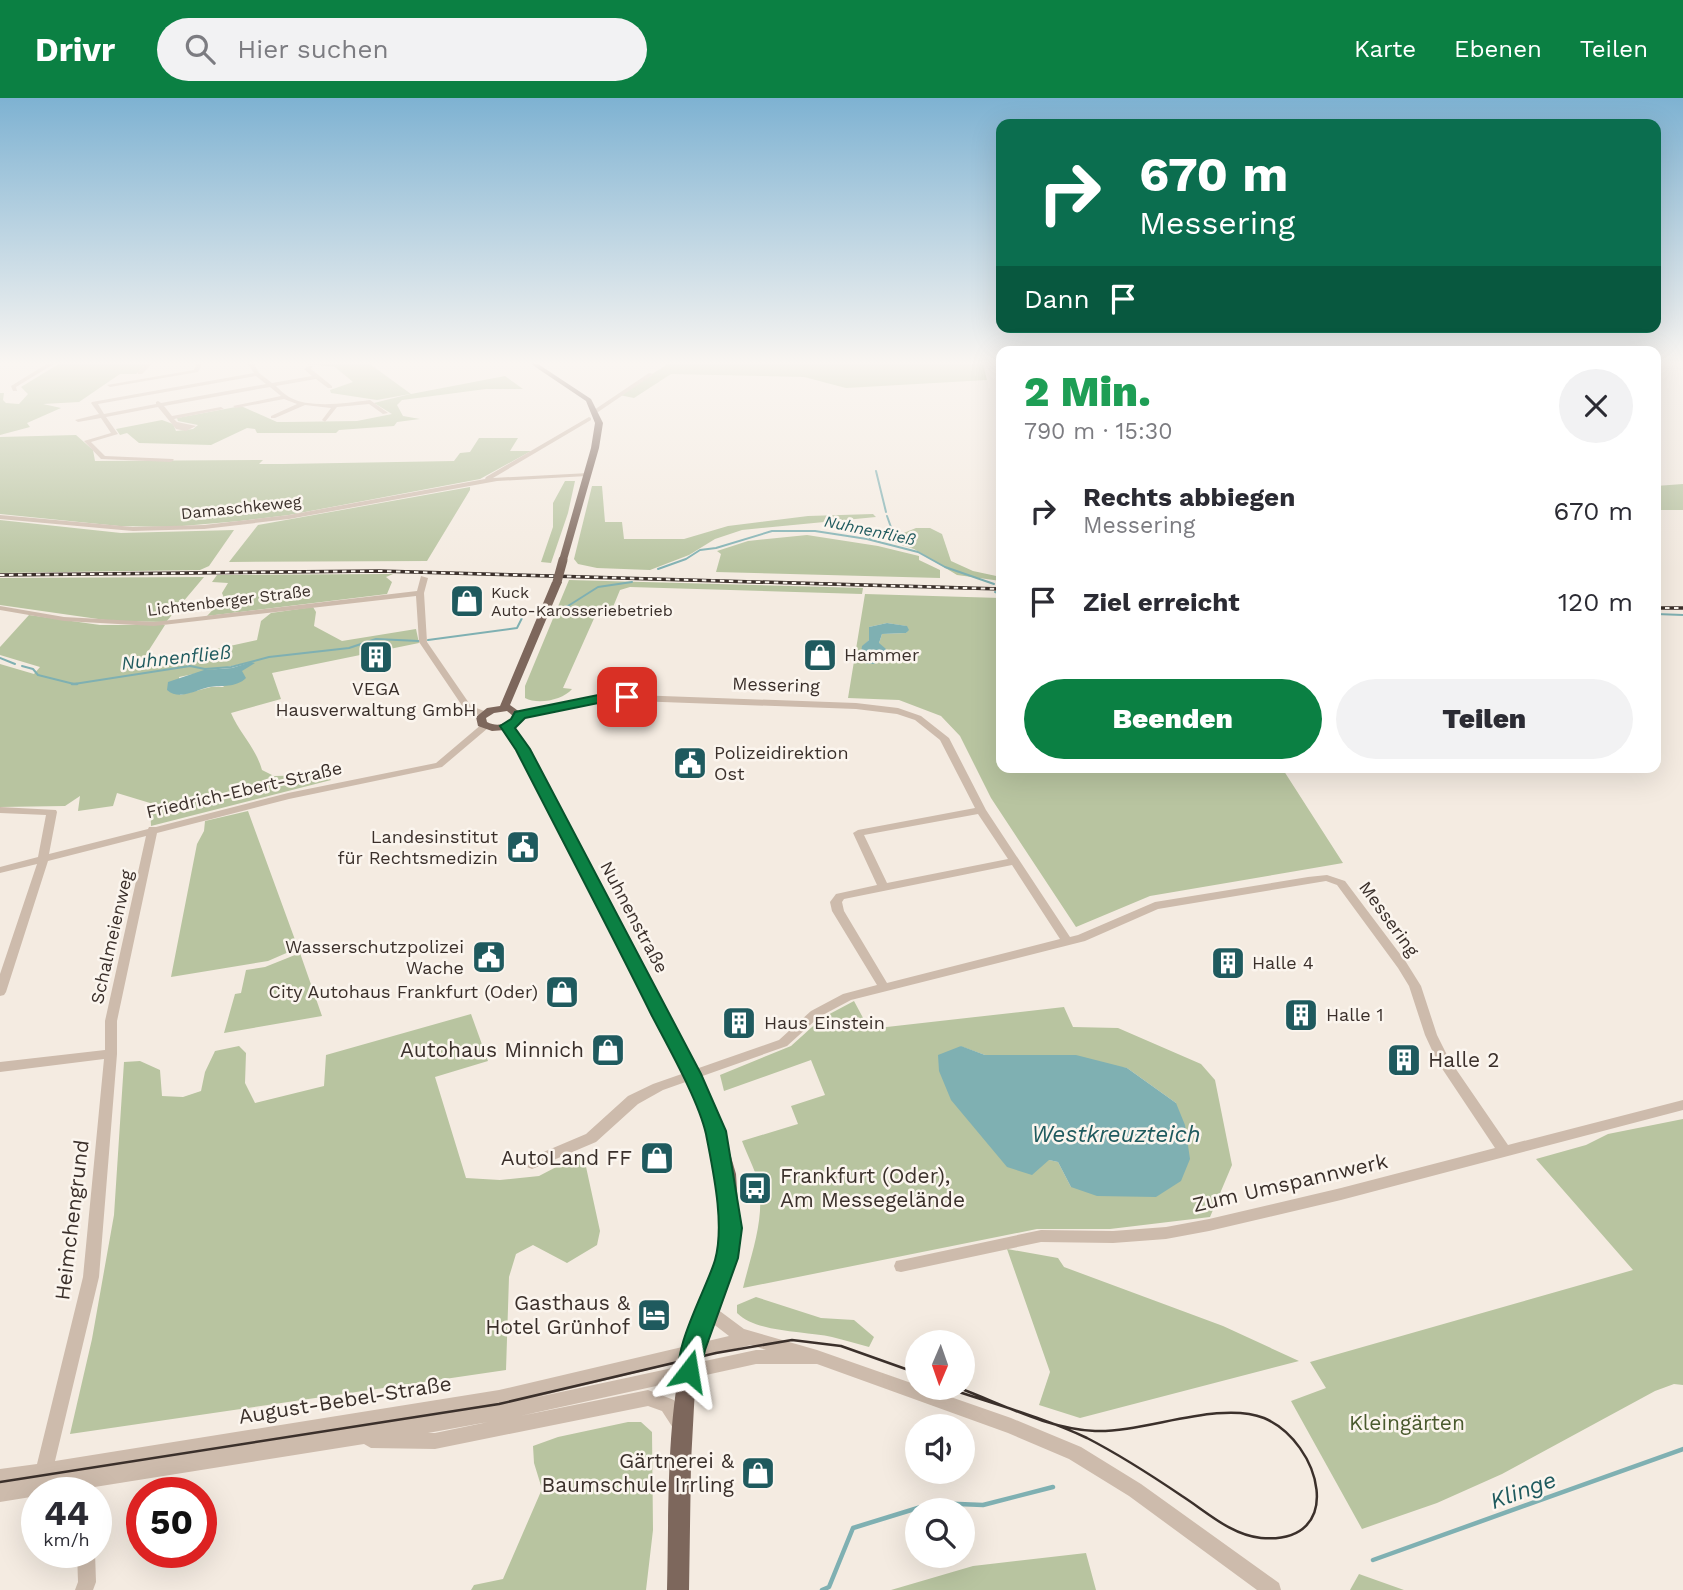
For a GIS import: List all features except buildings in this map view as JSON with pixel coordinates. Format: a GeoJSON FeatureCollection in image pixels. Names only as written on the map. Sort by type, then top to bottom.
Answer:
{"type":"FeatureCollection","features":[{"type":"Feature","properties":{"kind":"main road"},"geometry":{"type":"LineString","coordinates":[[485,720],[505,708],[557,582],[599,432]]}},
{"type":"Feature","properties":{"kind":"main road"},"geometry":{"type":"LineString","coordinates":[[485,720],[507,726],[516,722],[519,715],[505,708]]}},
{"type":"Feature","properties":{"kind":"main road","name":"Nuhnenstraße"},"geometry":{"type":"LineString","coordinates":[[507,726],[523,749],[550,800],[691,1074],[715,1131],[728,1174],[731,1221],[727,1258],[693,1350],[682,1432]]}},
{"type":"Feature","properties":{"kind":"main road"},"geometry":{"type":"LineString","coordinates":[[678,1590],[682,1432]]}},
{"type":"Feature","properties":{"kind":"street"},"geometry":{"type":"LineString","coordinates":[[113,432],[115,434],[87,441],[103,458],[170,460]]}},
{"type":"Feature","properties":{"kind":"street","name":"Damaschkeweg"},"geometry":{"type":"LineString","coordinates":[[483,481],[567,432]]}},
{"type":"Feature","properties":{"kind":"street","name":"Damaschkeweg"},"geometry":{"type":"LineString","coordinates":[[0,517],[133,529],[204,527],[289,517],[483,481],[587,474]]}},
{"type":"Feature","properties":{"kind":"street"},"geometry":{"type":"LineString","coordinates":[[424,578],[420,593],[423,642],[468,708],[485,720]]}},
{"type":"Feature","properties":{"kind":"street","name":"Lichtenberger Straße"},"geometry":{"type":"LineString","coordinates":[[0,608],[64,619],[154,624],[420,593]]}},
{"type":"Feature","properties":{"kind":"street","name":"Messering"},"geometry":{"type":"LineString","coordinates":[[519,715],[608,697],[627,697],[856,706],[898,711],[918,718],[944,738],[981,810],[1067,941]]}},
{"type":"Feature","properties":{"kind":"street","name":"Friedrich-Ebert-Straße"},"geometry":{"type":"LineString","coordinates":[[0,870],[288,796],[439,765],[485,720]]}},
{"type":"Feature","properties":{"kind":"street"},"geometry":{"type":"LineString","coordinates":[[0,810],[52,812],[41,860],[0,992]]}},
{"type":"Feature","properties":{"kind":"street"},"geometry":{"type":"LineString","coordinates":[[883,886],[858,832],[981,810]]}},
{"type":"Feature","properties":{"kind":"street","name":"Schalmeienweg"},"geometry":{"type":"LineString","coordinates":[[111,1054],[111,1021],[153,829]]}},
{"type":"Feature","properties":{"kind":"street"},"geometry":{"type":"LineString","coordinates":[[883,986],[838,911],[836,902],[840,896],[1015,861]]}},
{"type":"Feature","properties":{"kind":"street","name":"Messering"},"geometry":{"type":"LineString","coordinates":[[532,1163],[591,1138],[633,1100],[691,1074],[783,1042],[815,1014],[847,997],[1081,938],[1155,906],[1327,877],[1341,883],[1402,965],[1415,986],[1443,1061],[1504,1150]]}},
{"type":"Feature","properties":{"kind":"street"},"geometry":{"type":"LineString","coordinates":[[0,1067],[111,1054]]}},
{"type":"Feature","properties":{"kind":"street","name":"Heimchengrund"},"geometry":{"type":"LineString","coordinates":[[43,1477],[91,1277],[111,1054]]}},
{"type":"Feature","properties":{"kind":"street","name":"Zum Umspannwerk"},"geometry":{"type":"LineString","coordinates":[[901,1266],[1041,1236],[1126,1236],[1166,1233],[1209,1225],[1341,1194],[1683,1105]]}},
{"type":"Feature","properties":{"kind":"street"},"geometry":{"type":"LineString","coordinates":[[708,1311],[729,1329],[751,1338],[817,1357],[1012,1426],[1075,1453],[1135,1490],[1272,1590]]}},
{"type":"Feature","properties":{"kind":"street","name":"August-Bebel-Straße"},"geometry":{"type":"LineString","coordinates":[[74,1477],[499,1398],[751,1338]]}},
{"type":"Feature","properties":{"kind":"street","name":"August-Bebel-Straße"},"geometry":{"type":"LineString","coordinates":[[84,1477],[347,1439],[502,1412],[756,1357],[817,1357]]}},
{"type":"Feature","properties":{"kind":"street"},"geometry":{"type":"LineString","coordinates":[[347,1439],[435,1441],[648,1398],[672,1408],[682,1432]]}},
{"type":"Feature","properties":{"kind":"street","name":"August-Bebel-Straße"},"geometry":{"type":"LineString","coordinates":[[0,1478],[21,1480]]}},
{"type":"Feature","properties":{"kind":"street","name":"August-Bebel-Straße"},"geometry":{"type":"LineString","coordinates":[[0,1493],[21,1488]]}},
{"type":"Feature","properties":{"kind":"street"},"geometry":{"type":"LineString","coordinates":[[84,1590],[87,1568]]}},
{"type":"Feature","properties":{"kind":"green space"},"geometry":{"type":"Polygon","coordinates":[[[118,432],[239,432],[211,445],[139,443],[127,433],[120,435],[118,432]]]}},
{"type":"Feature","properties":{"kind":"green space"},"geometry":{"type":"Polygon","coordinates":[[[256,432],[337,432],[336,433],[256,432]]]}},
{"type":"Feature","properties":{"kind":"green space"},"geometry":{"type":"Polygon","coordinates":[[[76,435],[93,450],[95,461],[263,460],[259,464],[283,464],[454,461],[460,453],[470,452],[479,438],[518,438],[510,451],[531,451],[480,479],[289,515],[240,521],[171,527],[119,526],[0,514],[0,437],[76,435]]]}},
{"type":"Feature","properties":{"kind":"green space"},"geometry":{"type":"Polygon","coordinates":[[[565,481],[575,481],[568,513],[551,563],[541,562],[553,527],[553,503],[565,481]]]}},
{"type":"Feature","properties":{"kind":"green space"},"geometry":{"type":"Polygon","coordinates":[[[1683,484],[1683,510],[1661,510],[1661,486],[1683,484]]]}},
{"type":"Feature","properties":{"kind":"green space"},"geometry":{"type":"Polygon","coordinates":[[[592,486],[602,486],[605,522],[622,522],[624,539],[684,539],[728,526],[808,516],[873,514],[876,517],[742,530],[715,539],[689,555],[650,570],[597,568],[578,564],[574,559],[592,486]]]}},
{"type":"Feature","properties":{"kind":"green space"},"geometry":{"type":"Polygon","coordinates":[[[470,487],[427,561],[229,562],[258,525],[470,487]]]}},
{"type":"Feature","properties":{"kind":"green space"},"geometry":{"type":"Polygon","coordinates":[[[0,520],[121,533],[234,530],[209,566],[200,570],[0,573],[0,520]]]}},
{"type":"Feature","properties":{"kind":"green space"},"geometry":{"type":"Polygon","coordinates":[[[916,528],[930,528],[942,534],[951,561],[973,571],[996,576],[996,580],[957,575],[914,549],[886,540],[916,528]]]}},
{"type":"Feature","properties":{"kind":"green space"},"geometry":{"type":"Polygon","coordinates":[[[807,535],[878,546],[919,556],[919,560],[940,570],[940,578],[716,572],[721,554],[717,551],[748,541],[807,535]]]}},
{"type":"Feature","properties":{"kind":"green space"},"geometry":{"type":"Polygon","coordinates":[[[393,574],[386,577],[392,582],[387,594],[207,616],[224,598],[222,593],[228,583],[212,582],[217,575],[393,574]]]}},
{"type":"Feature","properties":{"kind":"green space"},"geometry":{"type":"Polygon","coordinates":[[[204,577],[166,622],[112,621],[0,605],[0,578],[204,577]]]}},
{"type":"Feature","properties":{"kind":"green space"},"geometry":{"type":"Polygon","coordinates":[[[569,580],[863,588],[862,594],[630,587],[620,590],[613,607],[596,614],[563,688],[572,689],[557,699],[530,700],[525,698],[525,686],[569,580]]]}},
{"type":"Feature","properties":{"kind":"green space"},"geometry":{"type":"Polygon","coordinates":[[[865,594],[996,598],[996,773],[1285,773],[1343,863],[1150,896],[1076,927],[991,798],[960,736],[941,716],[899,700],[848,698],[865,594]],[[887,623],[869,627],[869,640],[862,647],[879,643],[882,634],[906,633],[906,626],[887,623]]]}},
{"type":"Feature","properties":{"kind":"green space"},"geometry":{"type":"Polygon","coordinates":[[[313,607],[316,612],[314,626],[342,641],[416,629],[419,643],[272,673],[281,699],[231,713],[262,770],[274,776],[327,775],[331,780],[151,826],[150,803],[117,793],[113,806],[78,811],[80,796],[65,806],[0,807],[0,664],[34,674],[40,667],[0,655],[0,647],[29,615],[100,625],[165,625],[142,661],[156,657],[215,652],[216,649],[257,640],[261,621],[271,613],[313,607]],[[251,662],[179,677],[180,695],[211,687],[223,687],[251,662]]]}},
{"type":"Feature","properties":{"kind":"green space"},"geometry":{"type":"Polygon","coordinates":[[[248,811],[298,948],[268,961],[171,977],[197,844],[204,831],[205,821],[248,811]]]}},
{"type":"Feature","properties":{"kind":"green space"},"geometry":{"type":"Polygon","coordinates":[[[300,953],[322,1016],[224,1033],[235,994],[241,993],[246,970],[265,967],[300,953]]]}},
{"type":"Feature","properties":{"kind":"green space"},"geometry":{"type":"Polygon","coordinates":[[[854,1001],[869,1029],[1064,1007],[1073,1027],[1118,1028],[1201,1064],[1215,1080],[1232,1165],[1210,1217],[1110,1229],[1037,1229],[743,1288],[759,1222],[760,1195],[758,1181],[742,1141],[798,1124],[791,1106],[825,1095],[811,1060],[724,1091],[720,1075],[791,1046],[822,1018],[854,1001]],[[960,1046],[1049,1160],[1058,1162],[1071,1187],[1176,1103],[1127,1068],[985,1055],[960,1046]]]}},
{"type":"Feature","properties":{"kind":"green space"},"geometry":{"type":"Polygon","coordinates":[[[471,1014],[488,1061],[435,1077],[466,1178],[500,1180],[539,1176],[583,1153],[600,1231],[597,1245],[567,1263],[533,1245],[516,1254],[509,1277],[506,1370],[70,1434],[92,1339],[114,1215],[124,1062],[140,1061],[160,1070],[162,1096],[183,1097],[201,1091],[205,1072],[215,1051],[239,1046],[246,1053],[245,1083],[255,1103],[324,1086],[326,1055],[471,1014]]]}},
{"type":"Feature","properties":{"kind":"green space","name":"Kleingärten"},"geometry":{"type":"Polygon","coordinates":[[[1683,1119],[1683,1385],[1674,1384],[1655,1391],[1502,1474],[1437,1503],[1362,1529],[1291,1401],[1326,1388],[1310,1362],[1633,1270],[1536,1159],[1586,1145],[1608,1134],[1683,1119]]]}},
{"type":"Feature","properties":{"kind":"green space"},"geometry":{"type":"Polygon","coordinates":[[[1007,1249],[1058,1258],[1064,1267],[1223,1326],[1299,1361],[1080,1418],[1039,1405],[1050,1372],[1007,1249]]]}},
{"type":"Feature","properties":{"kind":"green space"},"geometry":{"type":"Polygon","coordinates":[[[756,1297],[821,1318],[854,1320],[874,1337],[869,1347],[832,1337],[757,1324],[737,1313],[737,1305],[756,1297]]]}},
{"type":"Feature","properties":{"kind":"green space"},"geometry":{"type":"Polygon","coordinates":[[[628,1422],[641,1422],[652,1432],[653,1530],[646,1590],[471,1590],[474,1585],[503,1579],[542,1489],[534,1463],[533,1446],[558,1437],[628,1422]]]}},
{"type":"Feature","properties":{"kind":"green space"},"geometry":{"type":"Polygon","coordinates":[[[1086,1553],[1096,1590],[891,1590],[966,1568],[975,1568],[975,1566],[1086,1553]]]}},
{"type":"Feature","properties":{"kind":"green space"},"geometry":{"type":"Polygon","coordinates":[[[1359,1574],[1404,1590],[1350,1590],[1359,1574]]]}},
{"type":"Feature","properties":{"kind":"water"},"geometry":{"type":"Polygon","coordinates":[[[887,623],[907,626],[909,630],[906,633],[882,634],[879,643],[886,649],[884,657],[874,664],[863,663],[860,659],[862,646],[869,640],[869,627],[887,623]]]}},
{"type":"Feature","properties":{"kind":"water"},"geometry":{"type":"Polygon","coordinates":[[[255,663],[242,671],[246,678],[229,686],[209,687],[182,695],[167,690],[168,682],[204,670],[232,668],[255,663]]]}},
{"type":"Feature","properties":{"kind":"water","name":"Westkreuzteich"},"geometry":{"type":"Polygon","coordinates":[[[961,1046],[985,1055],[1076,1055],[1127,1068],[1176,1103],[1185,1125],[1190,1159],[1181,1181],[1156,1197],[1097,1196],[1071,1187],[1058,1162],[1049,1160],[1032,1175],[1007,1167],[951,1100],[939,1071],[938,1055],[961,1046]]]}},
{"type":"Feature","properties":{"kind":"waterway"},"geometry":{"type":"LineString","coordinates":[[876,471],[886,512]]}},
{"type":"Feature","properties":{"kind":"waterway"},"geometry":{"type":"LineString","coordinates":[[870,538],[892,530],[887,516]]}},
{"type":"Feature","properties":{"kind":"waterway","name":"Nuhnenfließ"},"geometry":{"type":"LineString","coordinates":[[658,569],[686,559],[700,550],[716,548],[772,531],[815,531],[867,539],[918,552],[945,567],[994,584]]}},
{"type":"Feature","properties":{"kind":"waterway","name":"Nuhnenfließ"},"geometry":{"type":"LineString","coordinates":[[555,610],[568,606],[598,587],[632,582]]}},
{"type":"Feature","properties":{"kind":"waterway","name":"Nuhnenfließ"},"geometry":{"type":"LineString","coordinates":[[428,640],[517,628],[524,614],[536,612]]}},
{"type":"Feature","properties":{"kind":"waterway","name":"Nuhnenfließ"},"geometry":{"type":"LineString","coordinates":[[1661,614],[1683,615]]}},
{"type":"Feature","properties":{"kind":"waterway","name":"Nuhnenfließ"},"geometry":{"type":"LineString","coordinates":[[74,684],[190,666],[205,669],[231,667],[269,657],[349,648],[376,639],[419,641]]}},
{"type":"Feature","properties":{"kind":"waterway","name":"Nuhnenfließ"},"geometry":{"type":"LineString","coordinates":[[0,658],[15,664]]}},
{"type":"Feature","properties":{"kind":"waterway","name":"Nuhnenfließ"},"geometry":{"type":"LineString","coordinates":[[22,666],[33,669],[38,675],[74,684]]}},
{"type":"Feature","properties":{"kind":"waterway","name":"Klinge"},"geometry":{"type":"LineString","coordinates":[[1373,1560],[1683,1449]]}},
{"type":"Feature","properties":{"kind":"waterway","name":"Klinge"},"geometry":{"type":"LineString","coordinates":[[822,1590],[829,1587],[853,1528],[934,1503],[983,1505],[1053,1487]]}},
{"type":"Feature","properties":{"kind":"tram line"},"geometry":{"type":"LineString","coordinates":[[0,1482],[499,1404],[716,1353],[792,1340],[841,1346],[905,1369]]}},
{"type":"Feature","properties":{"kind":"tram line"},"geometry":{"type":"LineString","coordinates":[[975,1394],[1009,1408]]}},
{"type":"Feature","properties":{"kind":"tram line"},"geometry":{"type":"LineString","coordinates":[[975,1397],[1009,1408]]}},
{"type":"Feature","properties":{"kind":"tram line"},"geometry":{"type":"LineString","coordinates":[[1009,1408],[1052,1424]]}},
{"type":"Feature","properties":{"kind":"tram line"},"geometry":{"type":"LineString","coordinates":[[1009,1408],[1052,1424]]}},
{"type":"Feature","properties":{"kind":"tram line"},"geometry":{"type":"LineString","coordinates":[[1226,1413],[1246,1413],[1264,1418],[1284,1430],[1300,1448],[1311,1468],[1316,1490],[1315,1509],[1306,1526],[1288,1536],[1250,1536],[1220,1522],[1111,1451],[1052,1424],[1095,1431],[1226,1413]]}},
{"type":"Feature","properties":{"kind":"railway"},"geometry":{"type":"LineString","coordinates":[[0,575],[379,571],[996,589]]}},
{"type":"Feature","properties":{"kind":"railway"},"geometry":{"type":"LineString","coordinates":[[1661,608],[1683,608]]}},
{"type":"Feature","properties":{"kind":"place","name":"Kuck Auto-Karosseriebetrieb"},"geometry":{"type":"Point","coordinates":[467,601]}},
{"type":"Feature","properties":{"kind":"place","name":"Hammer"},"geometry":{"type":"Point","coordinates":[820,655]}},
{"type":"Feature","properties":{"kind":"place","name":"VEGA Hausverwaltung GmbH"},"geometry":{"type":"Point","coordinates":[376,657]}},
{"type":"Feature","properties":{"kind":"place","name":"Polizeidirektion Ost"},"geometry":{"type":"Point","coordinates":[690,763]}},
{"type":"Feature","properties":{"kind":"place","name":"Landesinstitut für Rechtsmedizin"},"geometry":{"type":"Point","coordinates":[523,847]}},
{"type":"Feature","properties":{"kind":"place","name":"Wasserschutzpolizei Wache"},"geometry":{"type":"Point","coordinates":[489,957]}},
{"type":"Feature","properties":{"kind":"place","name":"Halle 4"},"geometry":{"type":"Point","coordinates":[1228,963]}},
{"type":"Feature","properties":{"kind":"place","name":"City Autohaus Frankfurt (Oder)"},"geometry":{"type":"Point","coordinates":[562,992]}},
{"type":"Feature","properties":{"kind":"place","name":"Halle 1"},"geometry":{"type":"Point","coordinates":[1301,1015]}},
{"type":"Feature","properties":{"kind":"place","name":"Haus Einstein"},"geometry":{"type":"Point","coordinates":[739,1023]}},
{"type":"Feature","properties":{"kind":"place","name":"Autohaus Minnich"},"geometry":{"type":"Point","coordinates":[608,1050]}},
{"type":"Feature","properties":{"kind":"place","name":"Halle 2"},"geometry":{"type":"Point","coordinates":[1404,1060]}},
{"type":"Feature","properties":{"kind":"place","name":"AutoLand FF"},"geometry":{"type":"Point","coordinates":[657,1158]}},
{"type":"Feature","properties":{"kind":"place","name":"Frankfurt (Oder), Am Messegelände"},"geometry":{"type":"Point","coordinates":[755,1188]}},
{"type":"Feature","properties":{"kind":"place","name":"Gasthaus & Hotel Grünhof"},"geometry":{"type":"Point","coordinates":[654,1315]}},
{"type":"Feature","properties":{"kind":"place","name":"Gärtnerei & Baumschule Irrling"},"geometry":{"type":"Point","coordinates":[758,1473]}},
{"type":"Feature","properties":{"kind":"route"},"geometry":{"type":"LineString","coordinates":[[627,697],[608,697],[519,715],[516,722],[507,726],[523,749],[645,982],[691,1074],[715,1131],[731,1228],[727,1258],[693,1350],[689,1371]]}}]}
